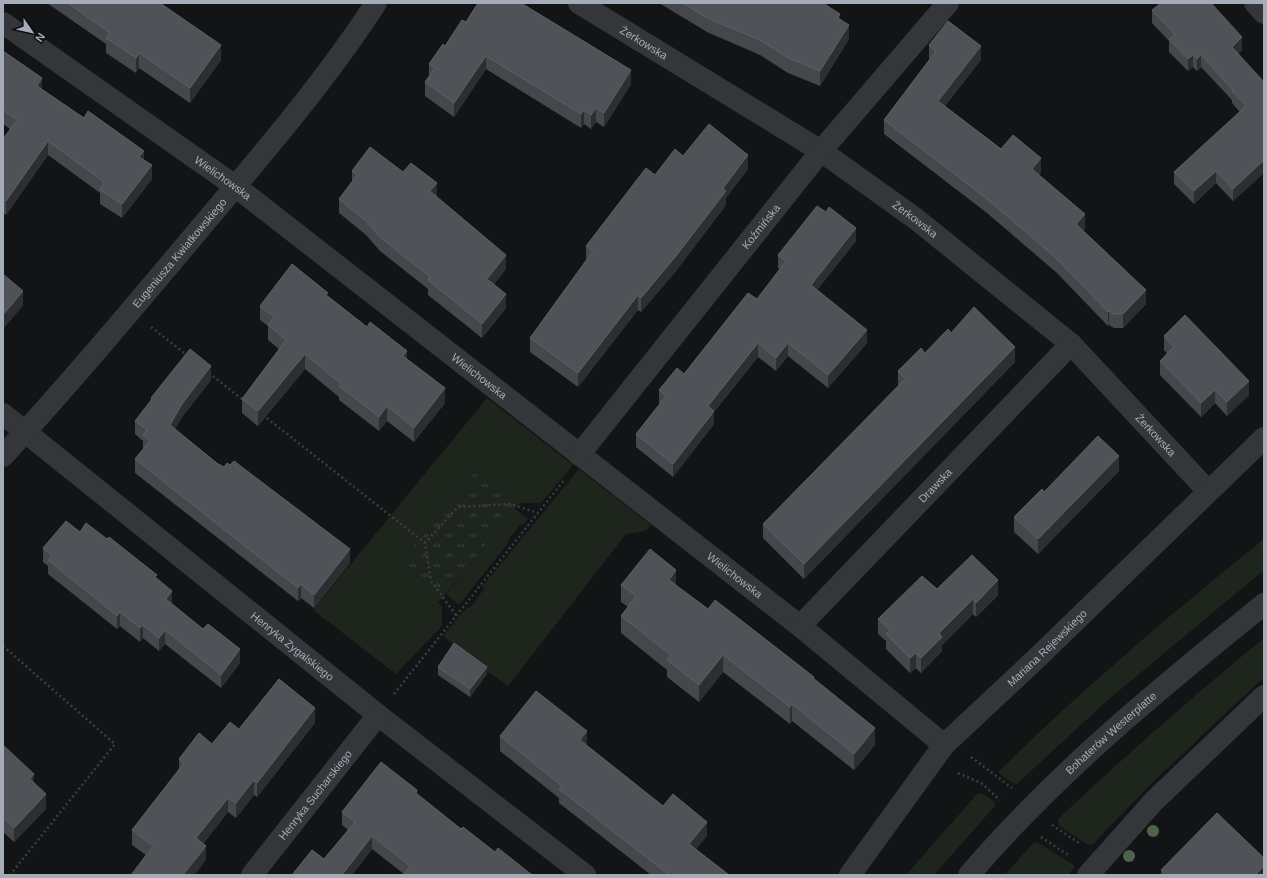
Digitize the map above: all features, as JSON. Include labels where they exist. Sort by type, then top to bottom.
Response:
[{"type":"street","name":"Eugeniusza Kwiatkowskiego","points":[[3,456],[130,311],[295,114],[362,25],[376,3]]},
{"type":"street","name":"Żerkowska","points":[[579,3],[821,151],[916,219],[1071,344],[1208,491]]},
{"type":"street","name":"Koźmińska","points":[[579,455],[821,151],[948,3]]},
{"type":"street","points":[[1255,3],[1264,13]]},
{"type":"street","name":"Wielichowska","points":[[3,22],[235,186],[800,626],[946,742]]},
{"type":"street","name":"Drawska","points":[[800,626],[1071,344]]},
{"type":"street","name":"Henryka Zygalskiego","points":[[3,414],[378,715],[585,875]]},
{"type":"street","name":"Mariana Rejewskiego","points":[[850,875],[946,742],[1038,657],[1264,438]]},
{"type":"street","name":"Bohaterów Westerplatte","points":[[969,875],[1020,818],[1075,764],[1202,654],[1264,604]]},
{"type":"street","points":[[1088,875],[1154,801],[1264,696]]},
{"type":"street","name":"Henryka Sucharskiego","points":[[252,875],[378,715]]},
{"type":"path","points":[[130,311],[193,360]]},
{"type":"path","points":[[206,370],[250,405]]},
{"type":"path","points":[[262,415],[425,543],[431,581],[456,615]]},
{"type":"path","points":[[406,680],[456,615],[576,466],[579,455]]},
{"type":"path","points":[[425,543],[458,507],[510,504],[538,513]]},
{"type":"path","points":[[3,646],[115,744],[10,875]]},
{"type":"path","points":[[946,742],[1016,790]]},
{"type":"path","points":[[1048,821],[1055,828],[1103,858]]},
{"type":"green space","points":[[487,398],[573,465],[541,503],[520,503],[477,469],[397,569],[442,606],[442,626],[396,674],[313,610]]},
{"type":"green space","points":[[478,468],[520,503],[438,603],[396,569]]},
{"type":"green space","points":[[579,469],[651,525],[646,531],[626,534],[508,686],[476,663],[443,636],[467,607],[470,608],[484,589],[482,587]]},
{"type":"green space","points":[[515,509],[528,519],[523,525],[521,524],[508,540],[509,542],[459,605],[446,594]]},
{"type":"green space","points":[[1264,539],[1264,570],[1108,700],[1017,784],[1012,783],[998,772],[1062,711],[1128,652]]},
{"type":"green space","points":[[1264,638],[1264,677],[1153,782],[1093,844],[1088,845],[1058,825],[1058,819],[1108,772],[1185,704]]},
{"type":"green space","points":[[982,793],[995,802],[995,806],[934,875],[906,875],[977,794]]},
{"type":"green space","points":[[1034,842],[1039,843],[1075,866],[1068,875],[1005,875]]},
{"type":"building","points":[[68,3],[160,3],[221,45],[190,88],[139,53],[136,58],[106,38],[110,33]]},
{"type":"building","points":[[478,3],[521,3],[631,70],[604,113],[596,108],[591,115],[584,110],[581,114],[486,56],[454,103],[425,82],[435,68],[429,64],[443,44],[445,46],[462,20],[466,22]]},
{"type":"building","points":[[683,3],[823,3],[840,14],[838,18],[849,25],[820,71],[788,58],[760,40],[707,18]]},
{"type":"building","points":[[1161,3],[1211,3],[1242,37],[1232,47],[1264,82],[1264,160],[1233,189],[1216,171],[1194,191],[1174,172],[1246,106],[1201,55],[1197,59],[1193,55],[1188,59],[1169,39],[1175,35],[1152,10]]},
{"type":"building","points":[[948,21],[981,46],[938,101],[1001,149],[1013,135],[1041,158],[1032,169],[1085,214],[1076,224],[1146,290],[1123,314],[1108,312],[1057,259],[987,199],[884,120],[936,51],[929,45]]},
{"type":"building","points":[[3,51],[42,78],[37,86],[84,118],[88,111],[144,151],[139,157],[152,165],[122,204],[100,190],[104,182],[48,141],[6,201],[3,199],[3,139],[17,120],[3,110]]},
{"type":"building","points":[[709,124],[748,155],[723,188],[726,191],[676,256],[641,298],[638,295],[578,373],[530,338],[593,251],[586,246],[646,168],[655,175],[675,149],[683,156]]},
{"type":"building","points":[[370,147],[403,172],[411,163],[437,183],[430,191],[506,255],[487,279],[506,294],[482,324],[428,280],[430,277],[380,237],[366,221],[339,199],[357,175],[352,171]]},
{"type":"building","points":[[817,206],[826,212],[829,207],[856,228],[811,285],[867,330],[828,375],[788,343],[776,358],[758,343],[708,406],[714,411],[673,464],[636,434],[666,396],[659,390],[677,368],[684,374],[748,293],[757,299],[786,261],[778,255]]},
{"type":"building","points":[[292,264],[328,293],[326,295],[367,327],[370,322],[407,351],[403,356],[445,388],[414,428],[387,406],[379,417],[339,386],[341,384],[305,354],[258,411],[242,399],[286,340],[268,325],[274,317],[260,306]]},
{"type":"building","points":[[3,274],[23,291],[3,315]]},
{"type":"building","points":[[974,307],[1015,347],[804,564],[763,524],[905,379],[898,371],[921,348],[925,353],[948,329],[951,333]]},
{"type":"building","points":[[1185,315],[1249,381],[1227,402],[1215,390],[1201,403],[1160,361],[1174,347],[1164,336]]},
{"type":"building","points":[[190,349],[211,366],[182,404],[170,425],[218,464],[224,467],[227,463],[230,465],[234,461],[350,549],[314,595],[301,584],[298,588],[135,459],[150,441],[143,435],[147,430],[135,421],[152,399],[151,398]]},
{"type":"building","points":[[1098,436],[1119,456],[1038,539],[1014,517],[1042,489],[1044,492]]},
{"type":"building","points":[[66,521],[80,532],[86,523],[107,539],[109,537],[157,575],[155,577],[172,591],[166,599],[203,629],[208,624],[240,649],[221,675],[165,630],[159,638],[143,625],[140,628],[120,612],[117,616],[48,560],[52,556],[43,548]]},
{"type":"building","points":[[650,549],[676,570],[669,580],[708,609],[715,600],[814,677],[813,678],[875,728],[854,754],[792,704],[790,707],[723,655],[699,685],[667,660],[671,655],[621,616],[636,596],[621,585]]},
{"type":"building","points":[[972,555],[998,580],[976,603],[973,599],[939,633],[942,637],[921,658],[916,653],[910,658],[886,634],[890,630],[878,619],[922,576],[937,589]]},
{"type":"building","points":[[454,643],[487,667],[470,689],[438,667]]},
{"type":"building","points":[[279,679],[315,708],[257,783],[254,780],[236,803],[228,798],[196,838],[206,846],[183,875],[131,875],[153,846],[132,830],[184,763],[179,759],[199,733],[212,744],[230,722],[239,729]]},
{"type":"building","points":[[536,691],[587,731],[580,740],[663,806],[673,794],[707,822],[689,844],[729,875],[669,875],[559,789],[562,786],[500,736]]},
{"type":"building","points":[[3,745],[34,774],[30,779],[46,794],[14,828],[3,817]]},
{"type":"building","points":[[381,762],[417,790],[416,793],[461,829],[463,827],[495,852],[498,848],[532,875],[403,875],[410,866],[372,836],[342,875],[292,875],[312,850],[324,859],[355,822],[342,812]]},
{"type":"building","points":[[1217,813],[1264,858],[1264,866],[1255,875],[1166,875],[1161,870]]}]
